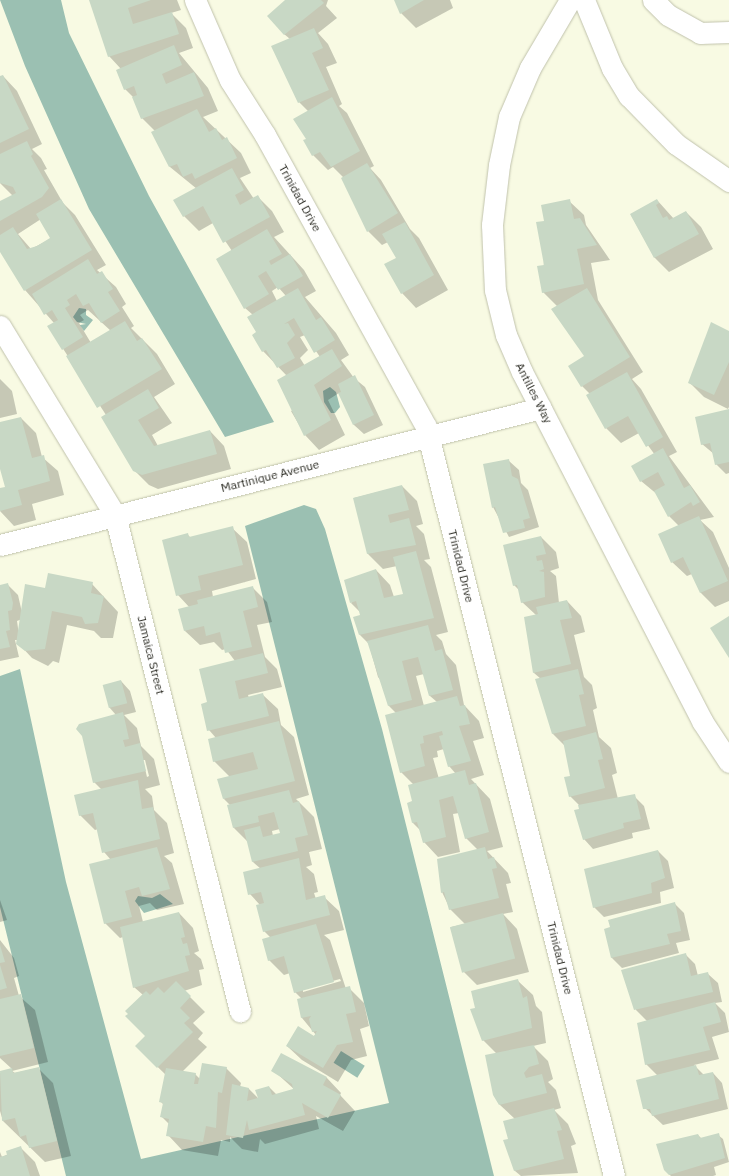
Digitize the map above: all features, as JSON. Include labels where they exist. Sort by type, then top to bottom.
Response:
[{"type":"street","name":"Trinidad Drive","points":[[194,0],[230,80],[265,135],[420,411],[429,436],[614,1176]]},
{"type":"street","name":"Antilles Way","points":[[570,0],[530,68],[509,117],[499,165],[492,225],[492,268],[500,312],[514,354],[541,408],[702,721],[729,762]]},
{"type":"street","points":[[584,0],[612,68],[629,96],[676,144],[729,181]]},
{"type":"street","points":[[653,0],[668,15],[700,33],[729,32]]},
{"type":"street","name":"Jamaica Street","points":[[0,326],[115,515],[240,1011]]},
{"type":"street","name":"Martinique Avenue","points":[[0,544],[541,408]]},
{"type":"shaded area","points":[[0,0],[61,0],[69,33],[149,196],[274,422],[225,437],[89,209],[25,66]]},
{"type":"shaded area","points":[[79,308],[86,309],[86,315],[93,320],[84,331],[80,325],[86,324],[77,322],[73,317]]},
{"type":"shaded area","points":[[330,387],[336,392],[340,407],[335,413],[331,413],[324,402],[323,391]]},
{"type":"shaded area","points":[[304,505],[316,509],[325,529],[382,729],[494,1176],[66,1176],[0,907],[0,676],[20,669],[66,882],[141,1159],[389,1103],[245,526]]},
{"type":"shaded area","points":[[160,894],[173,904],[144,913],[135,901],[138,896],[152,898]]},
{"type":"shaded area","points":[[341,1051],[365,1066],[357,1078],[334,1063]]},
{"type":"building","points":[[89,0],[151,0],[128,8],[133,24],[172,12],[179,34],[108,57]]},
{"type":"building","points":[[285,0],[321,0],[324,3],[284,35],[267,16]]},
{"type":"building","points":[[394,0],[424,0],[400,14]]},
{"type":"building","points":[[314,28],[323,48],[312,53],[329,90],[298,103],[271,46]]},
{"type":"building","points":[[174,45],[182,65],[162,74],[166,84],[194,72],[204,96],[141,119],[132,97],[137,95],[134,86],[124,90],[116,70]]},
{"type":"building","points":[[3,75],[29,129],[0,143],[0,76]]},
{"type":"building","points":[[332,97],[360,151],[331,167],[320,152],[312,156],[303,140],[306,139],[293,119]]},
{"type":"building","points":[[197,109],[209,132],[216,128],[222,140],[227,137],[237,158],[195,179],[192,173],[183,177],[177,164],[169,167],[151,132]]},
{"type":"building","points":[[27,141],[33,154],[31,156],[49,188],[42,197],[0,221],[0,201],[16,193],[13,187],[0,183],[0,154]]},
{"type":"building","points":[[367,163],[398,213],[367,232],[341,178]]},
{"type":"building","points":[[232,168],[244,190],[235,195],[240,205],[258,195],[270,217],[223,243],[203,206],[183,217],[173,200]]},
{"type":"building","points":[[61,199],[92,250],[24,291],[0,252],[0,235],[13,227],[27,249],[37,246],[50,238],[36,214]]},
{"type":"building","points":[[570,199],[574,219],[580,218],[597,245],[577,249],[584,284],[542,293],[537,266],[544,265],[536,222],[544,221],[541,205]]},
{"type":"building","points":[[657,199],[659,203],[656,205],[663,218],[667,216],[669,220],[686,211],[699,234],[654,258],[630,214]]},
{"type":"building","points":[[405,222],[434,275],[401,294],[384,264],[396,258],[382,234]]},
{"type":"building","points":[[267,229],[282,254],[269,261],[271,265],[290,254],[303,276],[278,290],[266,271],[258,276],[269,294],[244,309],[216,259]]},
{"type":"building","points":[[88,259],[97,274],[102,271],[113,289],[108,292],[120,311],[101,323],[89,303],[83,306],[76,294],[67,300],[70,305],[65,308],[83,337],[62,350],[47,326],[58,320],[52,310],[44,315],[32,294]]},
{"type":"building","points":[[298,288],[316,320],[321,317],[335,340],[314,353],[294,318],[284,324],[288,323],[295,335],[287,343],[295,358],[277,368],[266,350],[262,352],[252,335],[256,332],[247,317]]},
{"type":"building","points":[[587,288],[630,357],[581,387],[568,366],[584,356],[551,309]]},
{"type":"building","points":[[125,321],[137,341],[142,338],[162,369],[97,408],[66,356]]},
{"type":"building","points":[[711,322],[729,331],[729,362],[714,395],[688,383]]},
{"type":"building","points":[[332,349],[342,366],[314,385],[331,420],[304,436],[277,380]]},
{"type":"building","points":[[627,372],[663,437],[646,447],[628,416],[605,429],[586,395]]},
{"type":"building","points":[[355,375],[374,415],[353,425],[338,393],[341,392],[338,384]]},
{"type":"building","points":[[148,389],[159,408],[138,420],[154,446],[210,430],[217,454],[142,475],[133,471],[101,417]]},
{"type":"building","points":[[729,409],[729,462],[715,465],[710,443],[701,445],[695,417]]},
{"type":"building","points":[[21,417],[32,458],[44,455],[50,481],[18,490],[22,505],[0,511],[0,488],[5,487],[0,469],[0,422]]},
{"type":"building","points":[[663,448],[684,488],[690,485],[700,502],[693,506],[691,502],[668,517],[654,491],[665,485],[658,472],[640,482],[631,466]]},
{"type":"building","points":[[509,459],[512,476],[518,479],[530,518],[523,520],[525,528],[503,533],[495,507],[492,508],[483,464]]},
{"type":"building","points":[[402,485],[409,510],[388,515],[390,523],[409,518],[416,545],[367,554],[353,498]]},
{"type":"building","points":[[699,516],[728,581],[700,593],[683,557],[671,563],[658,534]]},
{"type":"building","points":[[233,526],[243,565],[198,576],[201,590],[176,596],[162,540],[188,533],[189,537]]},
{"type":"building","points":[[541,536],[546,554],[536,556],[537,561],[542,560],[544,569],[539,571],[544,572],[545,597],[521,603],[517,585],[513,586],[503,545]]},
{"type":"building","points":[[416,551],[434,618],[359,635],[353,617],[360,615],[356,601],[350,603],[344,580],[376,569],[384,598],[403,594],[393,557]]},
{"type":"building","points":[[48,573],[93,582],[91,593],[104,596],[98,623],[85,624],[82,617],[52,611],[45,649],[25,651],[16,644],[25,584],[45,588]]},
{"type":"building","points":[[8,583],[13,603],[12,610],[8,611],[10,630],[6,631],[10,647],[0,649],[0,585]]},
{"type":"building","points":[[253,586],[258,607],[243,611],[252,647],[225,653],[220,632],[206,636],[204,626],[184,631],[178,609],[198,604],[197,600]]},
{"type":"building","points":[[567,600],[572,618],[560,620],[571,664],[533,673],[524,617],[538,614],[536,607]]},
{"type":"building","points":[[729,616],[729,658],[710,628]]},
{"type":"building","points":[[428,625],[435,651],[442,649],[453,690],[429,696],[418,657],[402,661],[412,700],[388,706],[367,641]]},
{"type":"building","points":[[263,653],[268,673],[235,681],[239,699],[263,693],[269,716],[207,731],[201,704],[207,702],[199,669]]},
{"type":"building","points":[[578,669],[584,694],[579,695],[586,726],[552,734],[535,679]]},
{"type":"building","points":[[121,680],[127,703],[109,708],[103,685]]},
{"type":"building","points":[[457,696],[460,706],[465,705],[470,724],[459,726],[471,761],[448,767],[439,736],[443,735],[442,731],[423,736],[424,743],[420,744],[425,766],[400,773],[385,715]]},
{"type":"building","points":[[123,712],[129,739],[123,740],[125,747],[140,743],[146,771],[93,783],[82,736],[76,729],[79,724]]},
{"type":"building","points":[[279,721],[295,781],[223,799],[217,779],[258,769],[253,752],[213,762],[208,739]]},
{"type":"building","points":[[596,732],[603,759],[598,760],[605,788],[569,797],[564,777],[570,776],[563,741]]},
{"type":"building","points":[[465,770],[469,785],[476,783],[489,832],[465,839],[453,796],[439,800],[446,837],[423,843],[417,822],[412,823],[407,803],[412,801],[408,785]]},
{"type":"building","points":[[138,780],[142,809],[153,807],[160,839],[102,853],[93,813],[79,816],[74,795]]},
{"type":"building","points":[[289,790],[293,803],[299,801],[308,835],[295,838],[298,851],[252,862],[244,830],[260,826],[263,837],[280,833],[274,812],[258,816],[259,822],[233,828],[227,805]]},
{"type":"building","points":[[635,794],[641,819],[623,823],[624,828],[583,840],[574,810],[579,809],[578,805]]},
{"type":"building","points":[[157,847],[170,889],[142,896],[139,887],[125,891],[132,917],[104,924],[89,864]]},
{"type":"building","points":[[485,847],[488,859],[494,857],[497,868],[492,869],[499,898],[449,910],[444,892],[441,893],[437,859]]},
{"type":"building","points":[[658,850],[665,878],[651,883],[652,893],[593,908],[584,869]]},
{"type":"building","points":[[299,858],[306,900],[325,895],[330,915],[263,932],[256,905],[264,903],[261,892],[248,895],[243,872]]},
{"type":"building","points":[[675,902],[681,931],[667,934],[670,944],[611,958],[604,929],[610,927],[608,920]]},
{"type":"building","points":[[179,912],[185,937],[181,938],[183,944],[187,943],[190,955],[185,956],[189,971],[133,988],[120,927]]},
{"type":"building","points":[[503,913],[515,958],[462,973],[450,927]]},
{"type":"building","points":[[316,924],[334,982],[294,993],[284,956],[268,961],[262,939]]},
{"type":"building","points":[[0,945],[5,962],[0,963]]},
{"type":"building","points":[[686,953],[691,976],[708,972],[713,992],[634,1010],[621,970]]},
{"type":"building","points":[[0,965],[7,988],[0,990]]},
{"type":"building","points":[[518,979],[523,998],[527,996],[532,1028],[482,1041],[470,1009],[475,1008],[471,991]]},
{"type":"building","points":[[176,981],[191,996],[180,1008],[190,1018],[184,1023],[193,1032],[157,1068],[135,1046],[145,1036],[125,1016],[128,1014],[125,1011],[146,991],[150,995],[158,987],[164,993]]},
{"type":"building","points":[[350,986],[356,1012],[346,1014],[353,1042],[337,1045],[323,1068],[286,1046],[298,1026],[314,1036],[317,1031],[312,1032],[309,1019],[311,1016],[301,1018],[297,999]]},
{"type":"building","points":[[21,994],[34,1048],[0,1056],[0,999]]},
{"type":"building","points":[[715,1002],[721,1022],[703,1027],[710,1050],[645,1065],[637,1023]]},
{"type":"building","points":[[534,1045],[539,1064],[529,1067],[524,1073],[526,1078],[542,1074],[547,1093],[499,1105],[493,1095],[485,1055]]},
{"type":"building","points":[[281,1053],[327,1077],[323,1085],[341,1095],[328,1118],[302,1103],[305,1115],[249,1130],[247,1120],[243,1138],[226,1135],[232,1084],[249,1088],[247,1101],[258,1098],[255,1090],[269,1086],[272,1095],[293,1089],[292,1084],[271,1071]]},
{"type":"building","points":[[202,1063],[227,1067],[222,1093],[218,1092],[216,1128],[206,1126],[203,1142],[166,1136],[169,1119],[160,1117],[163,1103],[159,1102],[166,1068],[196,1073],[194,1084],[198,1084]]},
{"type":"building","points":[[696,1065],[699,1075],[713,1072],[719,1099],[652,1116],[650,1109],[643,1109],[636,1080]]},
{"type":"building","points":[[39,1067],[57,1141],[29,1148],[26,1135],[20,1137],[15,1118],[2,1121],[0,1071],[12,1068],[13,1073]]},
{"type":"building","points":[[554,1108],[562,1130],[557,1131],[564,1159],[514,1171],[503,1140],[508,1139],[503,1121]]},
{"type":"building","points":[[719,1133],[725,1158],[669,1175],[664,1170],[656,1144],[698,1134],[700,1138]]},
{"type":"building","points":[[21,1146],[30,1176],[0,1176],[0,1157],[7,1155],[6,1151]]}]
